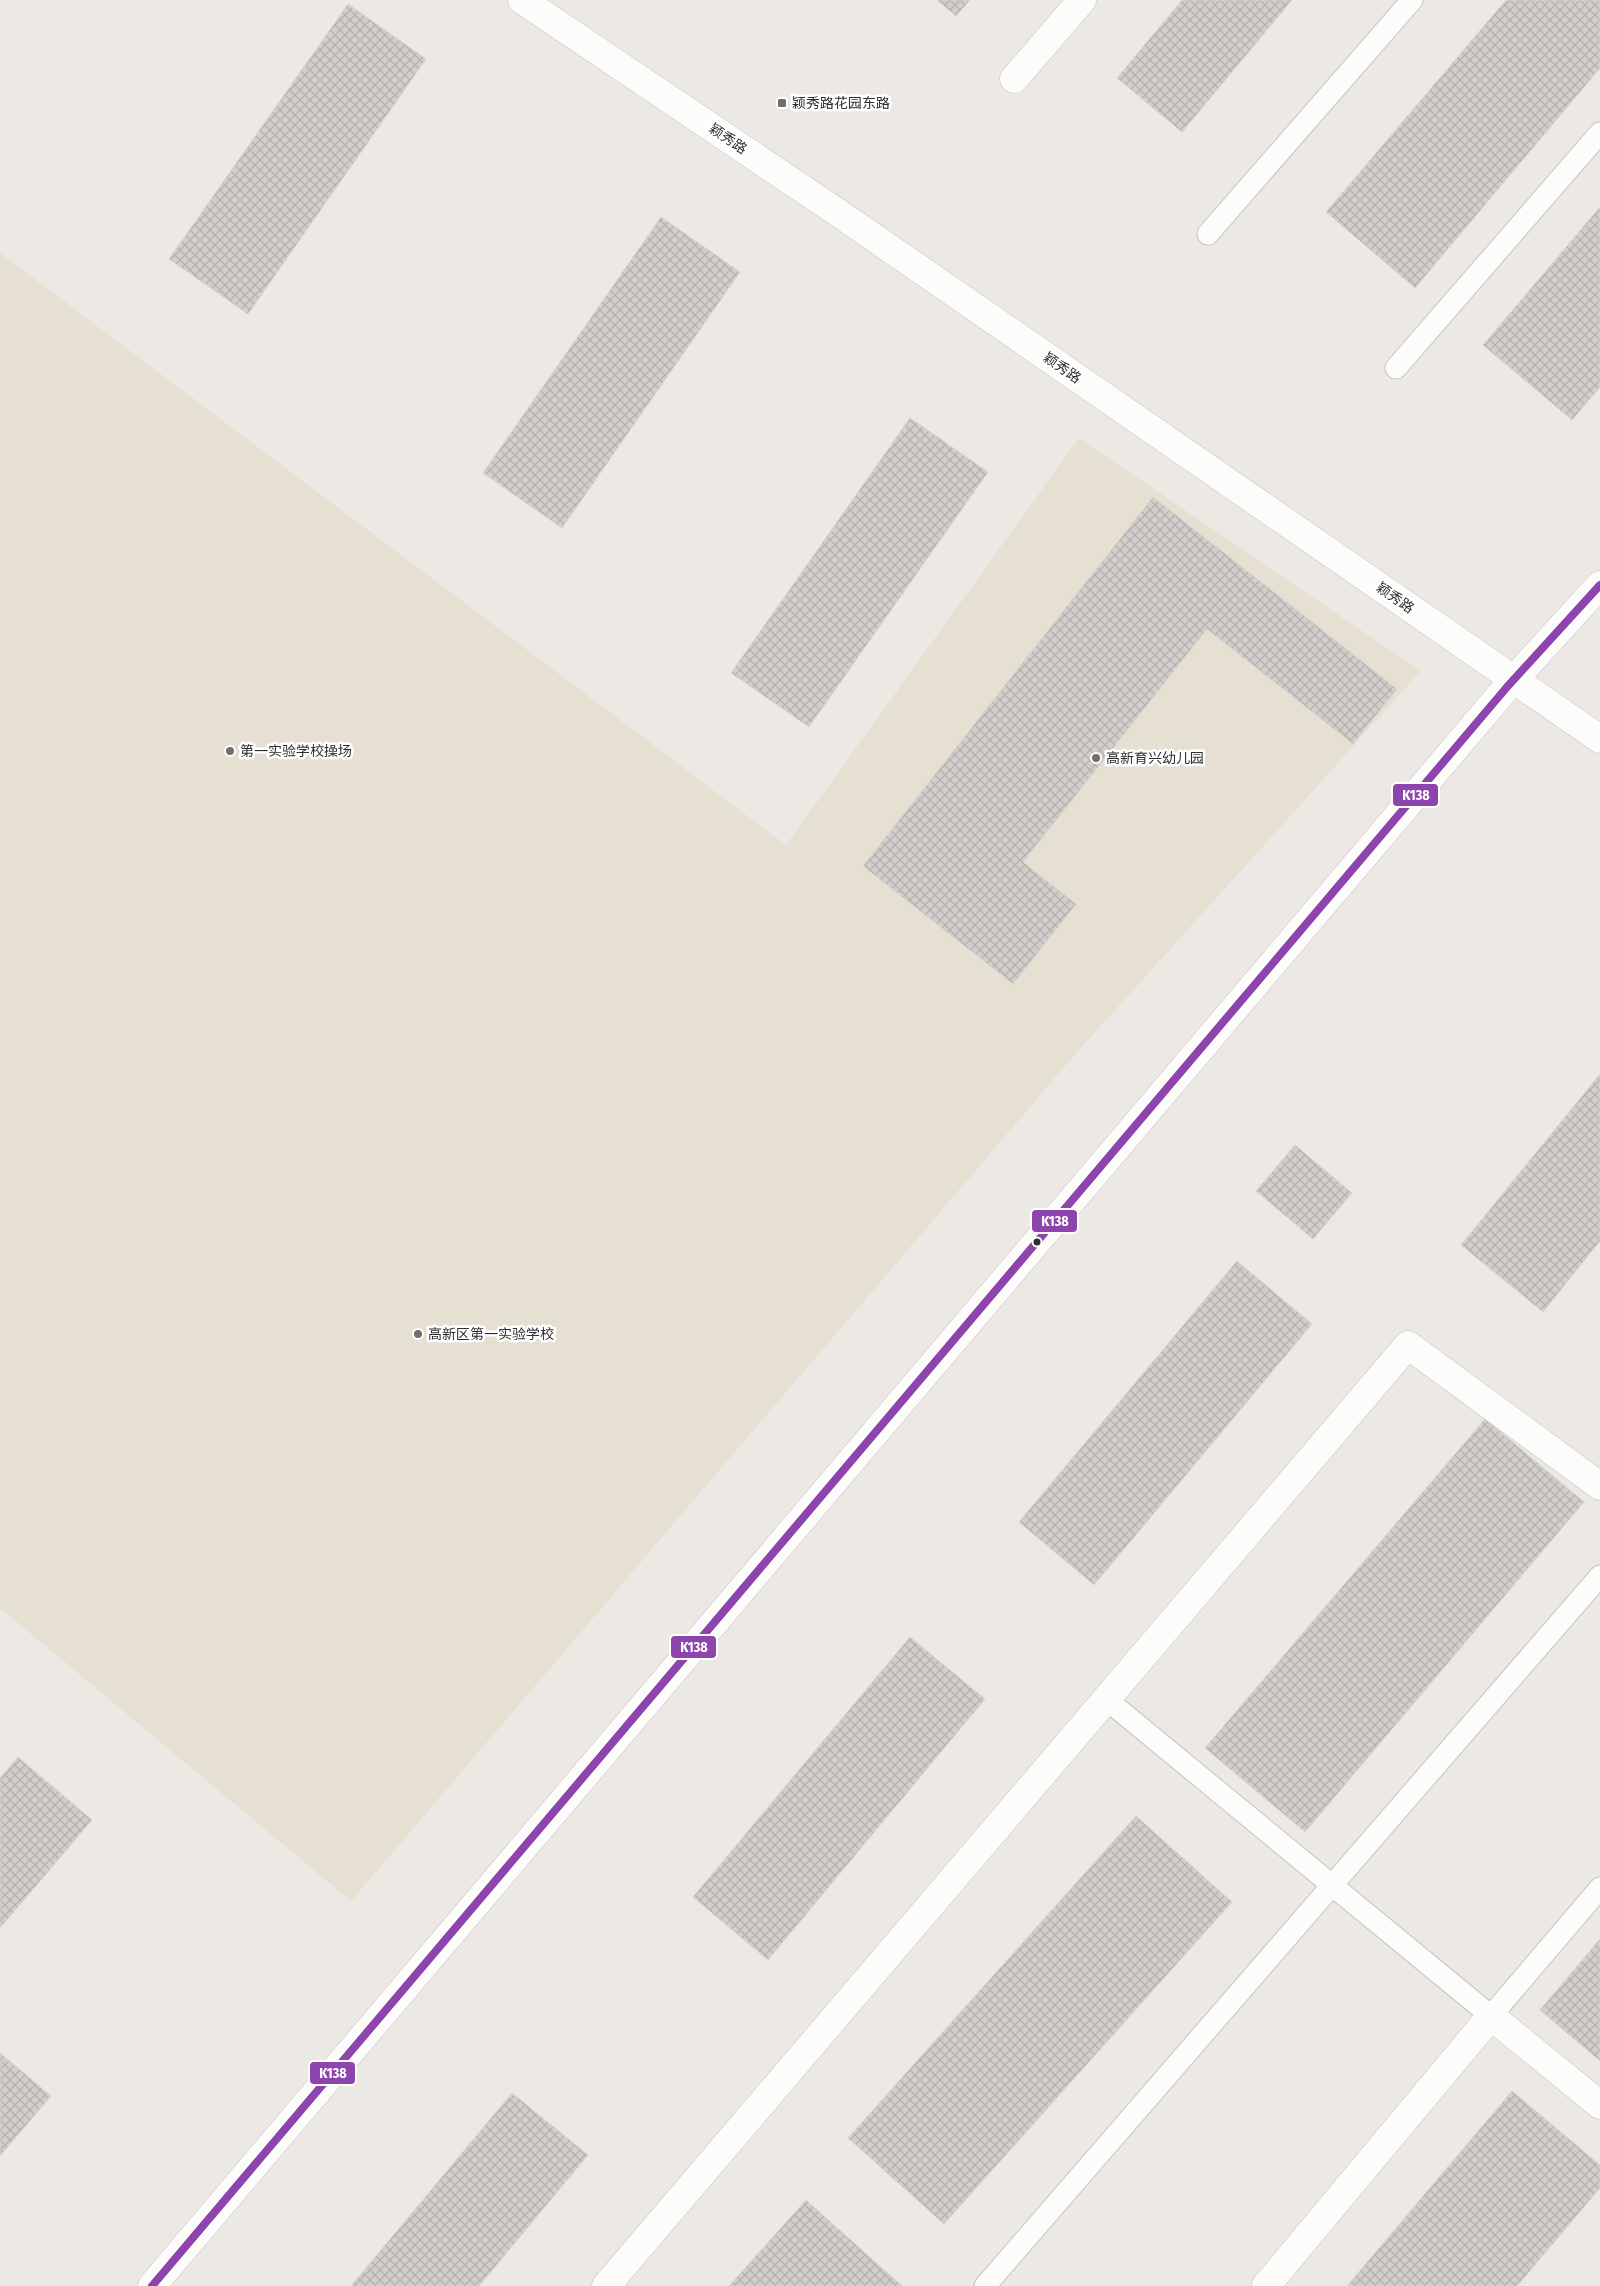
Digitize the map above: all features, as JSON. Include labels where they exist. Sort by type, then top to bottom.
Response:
[{"type":"street","name":"颖秀路","points":[[522,0],[837,212],[1600,739]]},
{"type":"street","points":[[1014,79],[1082,0]]},
{"type":"street","points":[[152,2286],[1514,681],[1600,585]]},
{"type":"street","points":[[606,2286],[1408,1345],[1600,1486]]},
{"type":"street","points":[[1266,2286],[1491,2016],[1600,2105]]},
{"type":"lane","points":[[1208,234],[1412,0]]},
{"type":"lane","points":[[1396,368],[1600,133]]},
{"type":"lane","points":[[985,2286],[1600,1576]]},
{"type":"lane","points":[[1106,1699],[1491,2016],[1600,1888]]},
{"type":"shaded area","name":"高新区第一实验学校","points":[[0,253],[786,845],[1079,438],[1421,671],[1071,1059],[351,1901],[0,1608]]},
{"type":"building","points":[[937,0],[970,0],[956,16]]},
{"type":"building","points":[[1182,0],[1292,0],[1182,132],[1117,78]]},
{"type":"building","points":[[1506,0],[1600,0],[1600,68],[1415,288],[1326,212]]},
{"type":"building","points":[[348,4],[426,59],[248,314],[169,259]]},
{"type":"building","points":[[1600,207],[1600,387],[1572,420],[1483,345]]},
{"type":"building","points":[[661,217],[740,272],[562,528],[483,473]]},
{"type":"building","points":[[910,418],[988,472],[809,727],[731,673]]},
{"type":"building","points":[[1153,497],[1397,689],[1353,744],[1207,629],[1023,862],[1076,904],[1013,984],[863,866]]},
{"type":"building","points":[[1600,1074],[1600,1241],[1543,1312],[1461,1245]]},
{"type":"building","points":[[1295,1145],[1352,1193],[1313,1239],[1256,1191]]},
{"type":"building","points":[[1237,1261],[1312,1324],[1094,1585],[1019,1522]]},
{"type":"building","points":[[1485,1419],[1584,1502],[1305,1832],[1205,1748]]},
{"type":"building","points":[[910,1637],[985,1699],[768,1960],[693,1897]]},
{"type":"building","points":[[18,1757],[92,1820],[0,1928],[0,1778]]},
{"type":"building","points":[[1136,1816],[1232,1902],[944,2224],[848,2138]]},
{"type":"building","points":[[1600,1939],[1600,2061],[1540,2010]]},
{"type":"building","points":[[0,2053],[51,2096],[0,2156]]},
{"type":"building","points":[[1512,2091],[1600,2165],[1600,2188],[1517,2286],[1347,2286]]},
{"type":"building","points":[[512,2093],[588,2155],[479,2286],[351,2286]]},
{"type":"building","points":[[806,2200],[902,2286],[729,2286]]},
{"type":"transit line","name":"K138","points":[[152,2286],[1507,687],[1600,585]]},
{"type":"place","name":"颖秀路花园东路","points":[[782,103]]},
{"type":"place","name":"第一实验学校操场","points":[[230,751]]},
{"type":"place","name":"高新育兴幼儿园","points":[[1096,758]]},
{"type":"place","name":"高新区第一实验学校","points":[[418,1334]]}]
